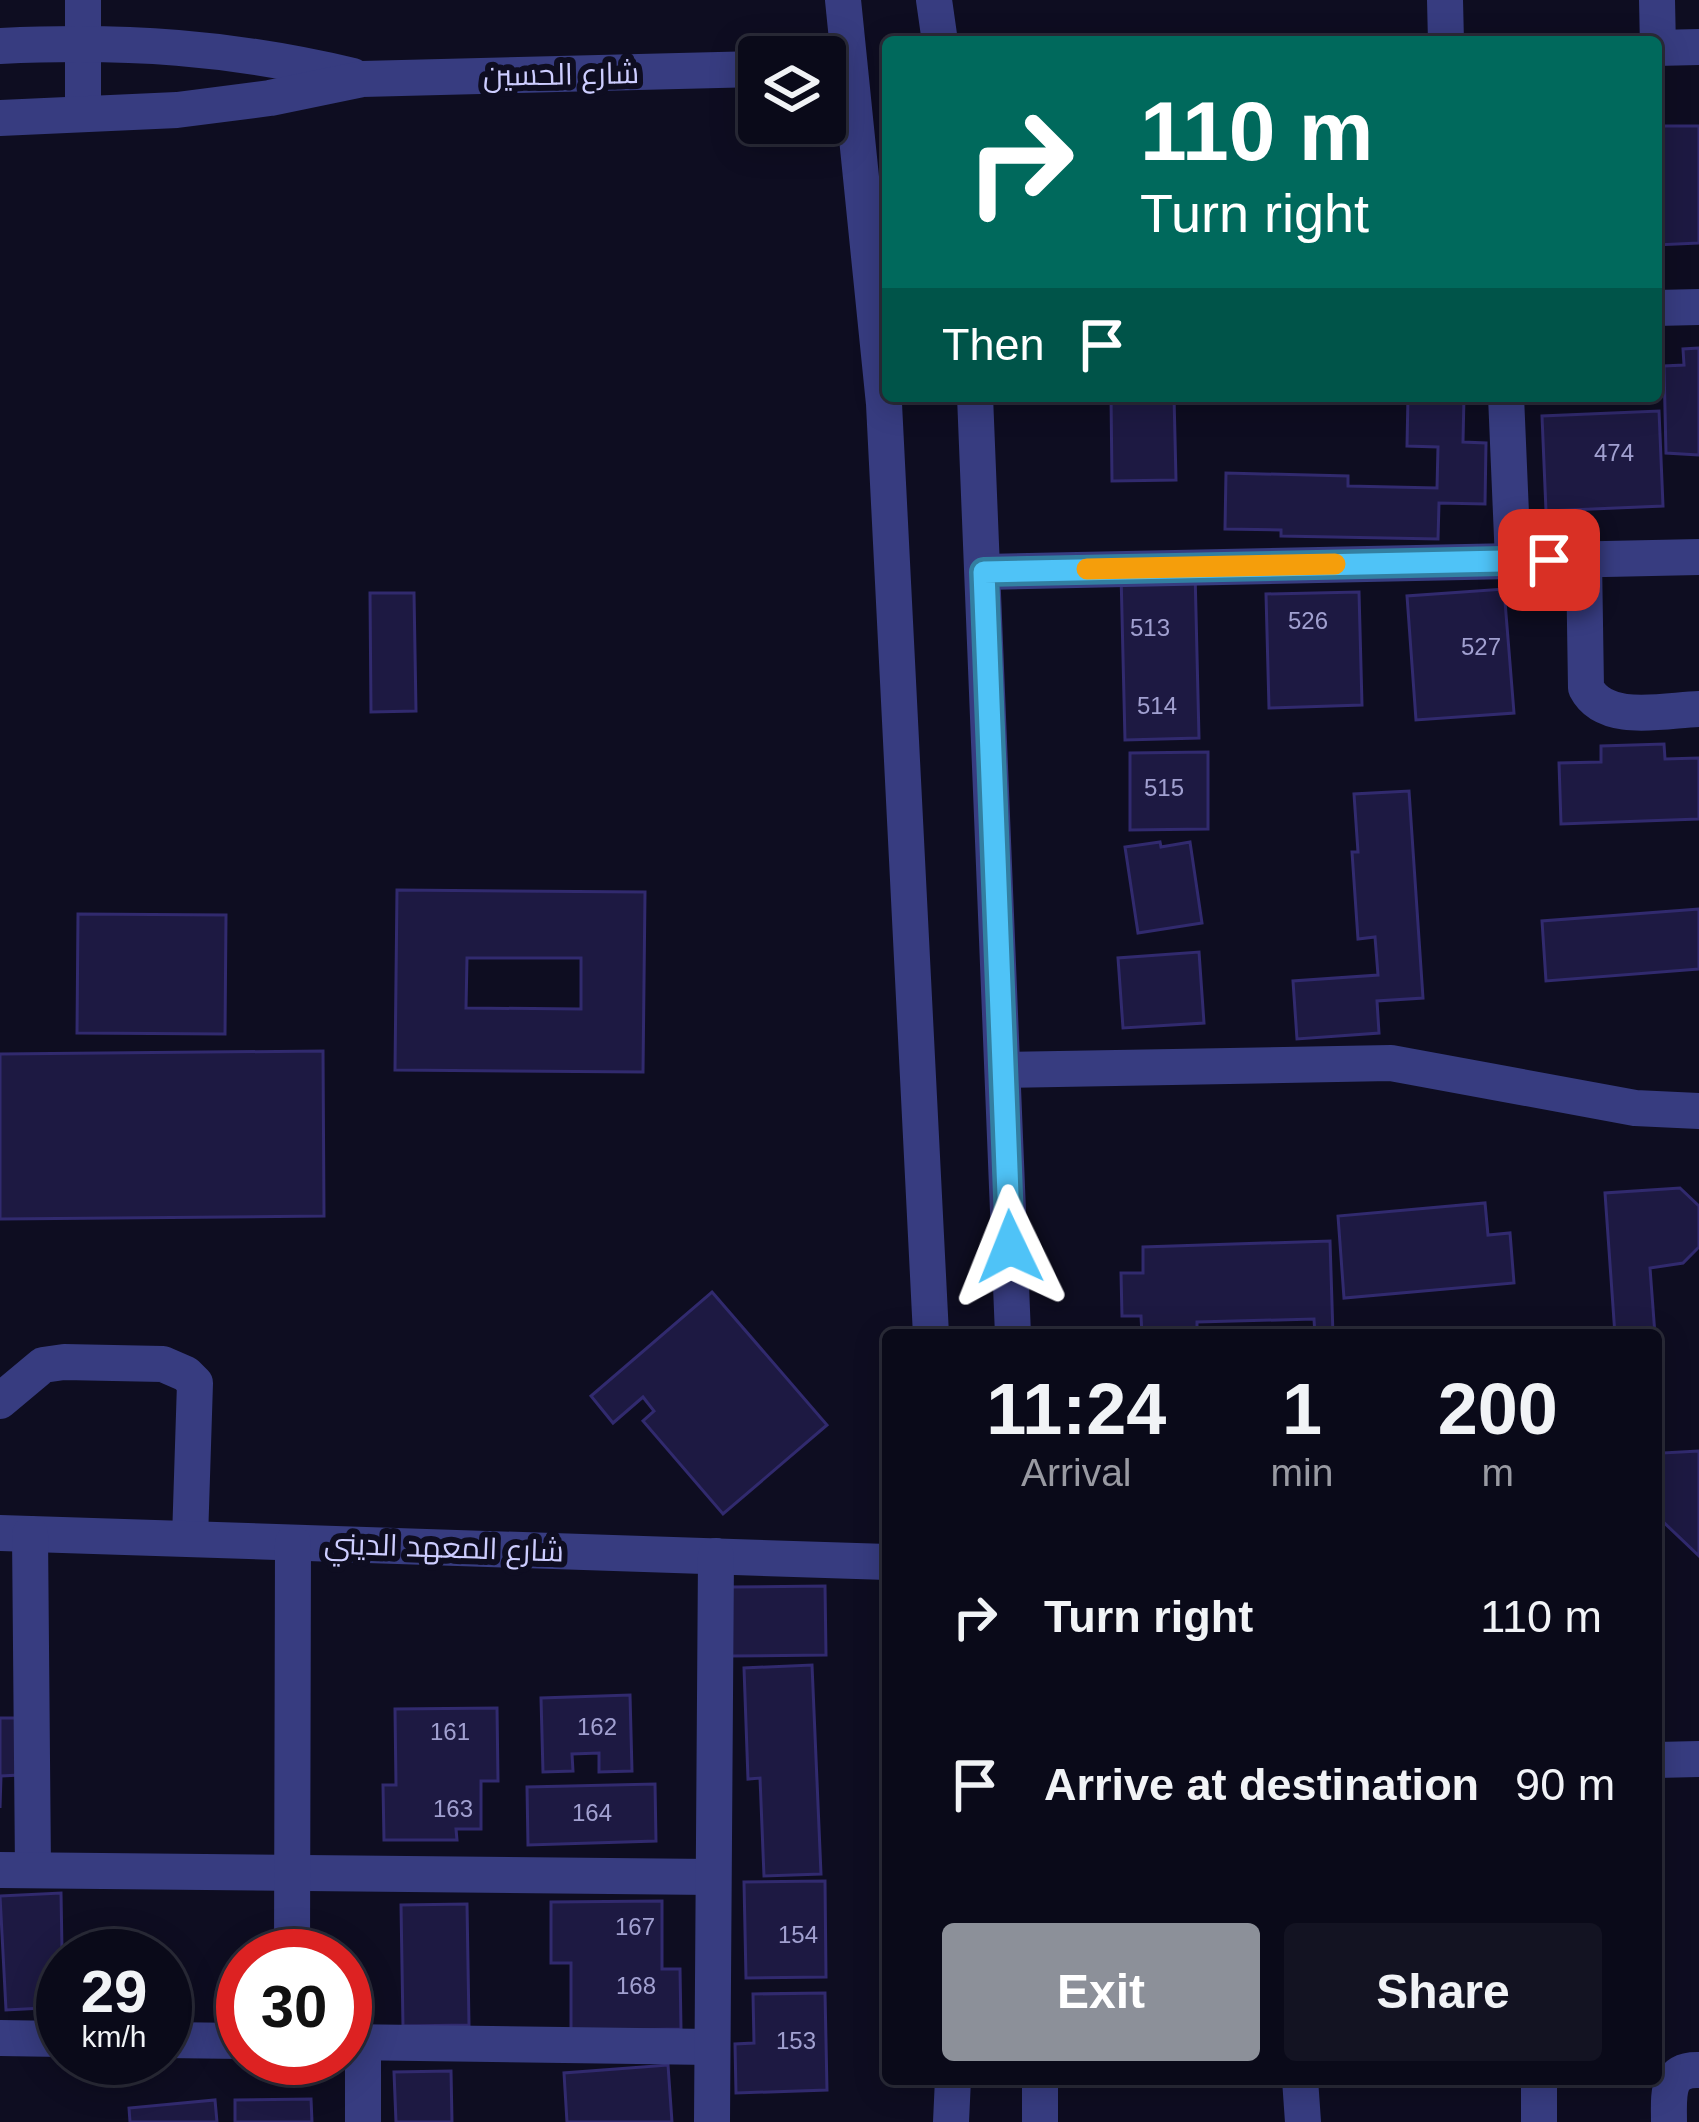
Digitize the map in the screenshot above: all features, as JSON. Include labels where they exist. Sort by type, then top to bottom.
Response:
[{"type":"street","points":[[82,0],[83,114]]},
{"type":"street","points":[[840,36],[843,0]]},
{"type":"street","points":[[934,0],[939,36]]},
{"type":"street","points":[[1445,0],[1446,36]]},
{"type":"street","points":[[1657,0],[1657,36]]},
{"type":"street","name":"شارع الحسين","points":[[0,46],[177,45],[271,57],[362,79]]},
{"type":"street","points":[[1662,48],[1699,47]]},
{"type":"street","name":"شارع الحسين","points":[[0,118],[177,110],[362,79],[738,70]]},
{"type":"street","points":[[846,113],[870,235],[882,380]]},
{"type":"street","points":[[1662,308],[1699,307]]},
{"type":"street","points":[[884,402],[931,1329]]},
{"type":"street","points":[[975,402],[1013,1329]]},
{"type":"street","points":[[1506,402],[1514,561]]},
{"type":"street","points":[[984,572],[1699,557]]},
{"type":"street","points":[[1584,560],[1586,688],[1592,699],[1620,711],[1699,709]]},
{"type":"street","points":[[1003,1070],[1391,1063],[1635,1108],[1699,1111]]},
{"type":"street","points":[[0,1400],[43,1365],[64,1362],[163,1364],[186,1374],[195,1383],[190,1539]]},
{"type":"street","points":[[15,1534],[16,1870],[713,1876]]},
{"type":"street","name":"شارع المعهد الديني","points":[[15,1534],[882,1562]]},
{"type":"street","points":[[292,1543],[292,1929]]},
{"type":"street","points":[[712,2122],[716,1556]]},
{"type":"street","points":[[1662,1760],[1699,1760]]},
{"type":"street","points":[[0,2038],[36,2038]]},
{"type":"street","points":[[372,2042],[712,2047]]},
{"type":"street","points":[[1669,2122],[1669,2088],[1675,2076],[1699,2070]]},
{"type":"street","points":[[359,2085],[363,2122]]},
{"type":"street","points":[[951,2122],[953,2085]]},
{"type":"street","points":[[1301,2085],[1304,2122]]},
{"type":"street","points":[[1539,2085],[1539,2122]]},
{"type":"building","points":[[1662,126],[1699,126],[1699,243],[1662,245]]},
{"type":"building","points":[[1699,348],[1699,455],[1666,453],[1664,366],[1684,365],[1683,349]]},
{"type":"building","points":[[1111,402],[1174,402],[1176,480],[1112,481]]},
{"type":"building","points":[[1408,402],[1464,402],[1463,442],[1486,443],[1485,504],[1439,503],[1438,539],[1281,536],[1281,530],[1225,529],[1226,473],[1348,476],[1348,486],[1437,488],[1438,447],[1407,446]]},
{"type":"building","points":[[1659,411],[1663,506],[1546,511],[1542,416]]},
{"type":"building","points":[[1195,571],[1199,738],[1125,740],[1121,573]]},
{"type":"building","points":[[1504,589],[1514,713],[1416,720],[1407,596]]},
{"type":"building","points":[[1359,592],[1362,705],[1269,708],[1266,594]]},
{"type":"building","points":[[370,593],[414,593],[416,711],[371,712]]},
{"type":"building","points":[[1664,744],[1665,759],[1699,758],[1699,819],[1561,824],[1559,763],[1601,762],[1601,746]]},
{"type":"building","points":[[1208,752],[1208,829],[1130,830],[1130,753]]},
{"type":"building","points":[[1409,791],[1423,998],[1377,1001],[1379,1033],[1297,1039],[1293,981],[1378,975],[1375,937],[1358,939],[1354,794]]},
{"type":"building","points":[[1160,842],[1161,847],[1190,842],[1202,923],[1138,933],[1125,847]]},
{"type":"building","points":[[397,890],[645,892],[643,1072],[395,1070]],"holes":[[[467,958],[581,958],[581,1009],[466,1008]]]},
{"type":"building","points":[[1699,909],[1699,969],[1546,981],[1542,921]]},
{"type":"building","points":[[78,914],[226,915],[225,1034],[77,1033]]},
{"type":"building","points":[[1199,952],[1204,1023],[1123,1028],[1118,958]]},
{"type":"building","points":[[323,1051],[324,1216],[0,1219],[0,1054]]},
{"type":"building","points":[[1680,1188],[1699,1206],[1699,1247],[1683,1263],[1650,1268],[1655,1329],[1615,1329],[1605,1193]]},
{"type":"building","points":[[1485,1203],[1488,1235],[1510,1233],[1514,1283],[1344,1298],[1338,1216]]},
{"type":"building","points":[[1330,1241],[1333,1329],[1315,1329],[1314,1319],[1197,1322],[1197,1329],[1142,1329],[1141,1316],[1122,1316],[1121,1273],[1143,1273],[1143,1247]]},
{"type":"building","points":[[712,1292],[827,1425],[723,1514],[643,1421],[654,1411],[643,1397],[613,1423],[591,1396]]},
{"type":"building","points":[[1662,1439],[1663,1453],[1699,1451],[1699,1556],[1662,1521]]},
{"type":"building","points":[[825,1586],[826,1655],[731,1656],[731,1587]]},
{"type":"building","points":[[812,1665],[821,1874],[764,1876],[760,1778],[748,1779],[744,1668]]},
{"type":"building","points":[[630,1695],[632,1771],[599,1772],[599,1753],[572,1754],[573,1771],[543,1772],[541,1698]]},
{"type":"building","points":[[497,1708],[498,1781],[481,1781],[481,1829],[456,1829],[457,1840],[384,1840],[383,1785],[396,1785],[395,1709]]},
{"type":"building","points":[[0,1718],[19,1718],[20,1775],[1,1776],[0,1808]]},
{"type":"building","points":[[655,1784],[656,1841],[528,1845],[527,1787]]},
{"type":"building","points":[[825,1881],[826,1977],[746,1978],[744,1882]]},
{"type":"building","points":[[61,1893],[62,1929],[36,1929],[36,2008],[6,2010],[0,1896]]},
{"type":"building","points":[[662,1901],[662,1969],[680,1969],[681,2029],[571,2031],[571,1963],[551,1963],[551,1902]]},
{"type":"building","points":[[467,1904],[469,2025],[403,2026],[401,1905]]},
{"type":"building","points":[[825,1993],[827,2090],[736,2093],[735,2044],[754,2043],[753,1994]]},
{"type":"building","points":[[668,2065],[672,2122],[567,2122],[564,2073]]},
{"type":"building","points":[[451,2071],[452,2122],[396,2122],[394,2072]]},
{"type":"building","points":[[311,2099],[312,2122],[235,2122],[235,2100]]},
{"type":"building","points":[[215,2100],[217,2122],[130,2122],[129,2108]]},
{"type":"slow traffic","points":[[1087,569],[1335,564]]},
{"type":"route","points":[[1010,1247],[984,572],[1549,560]]}]
